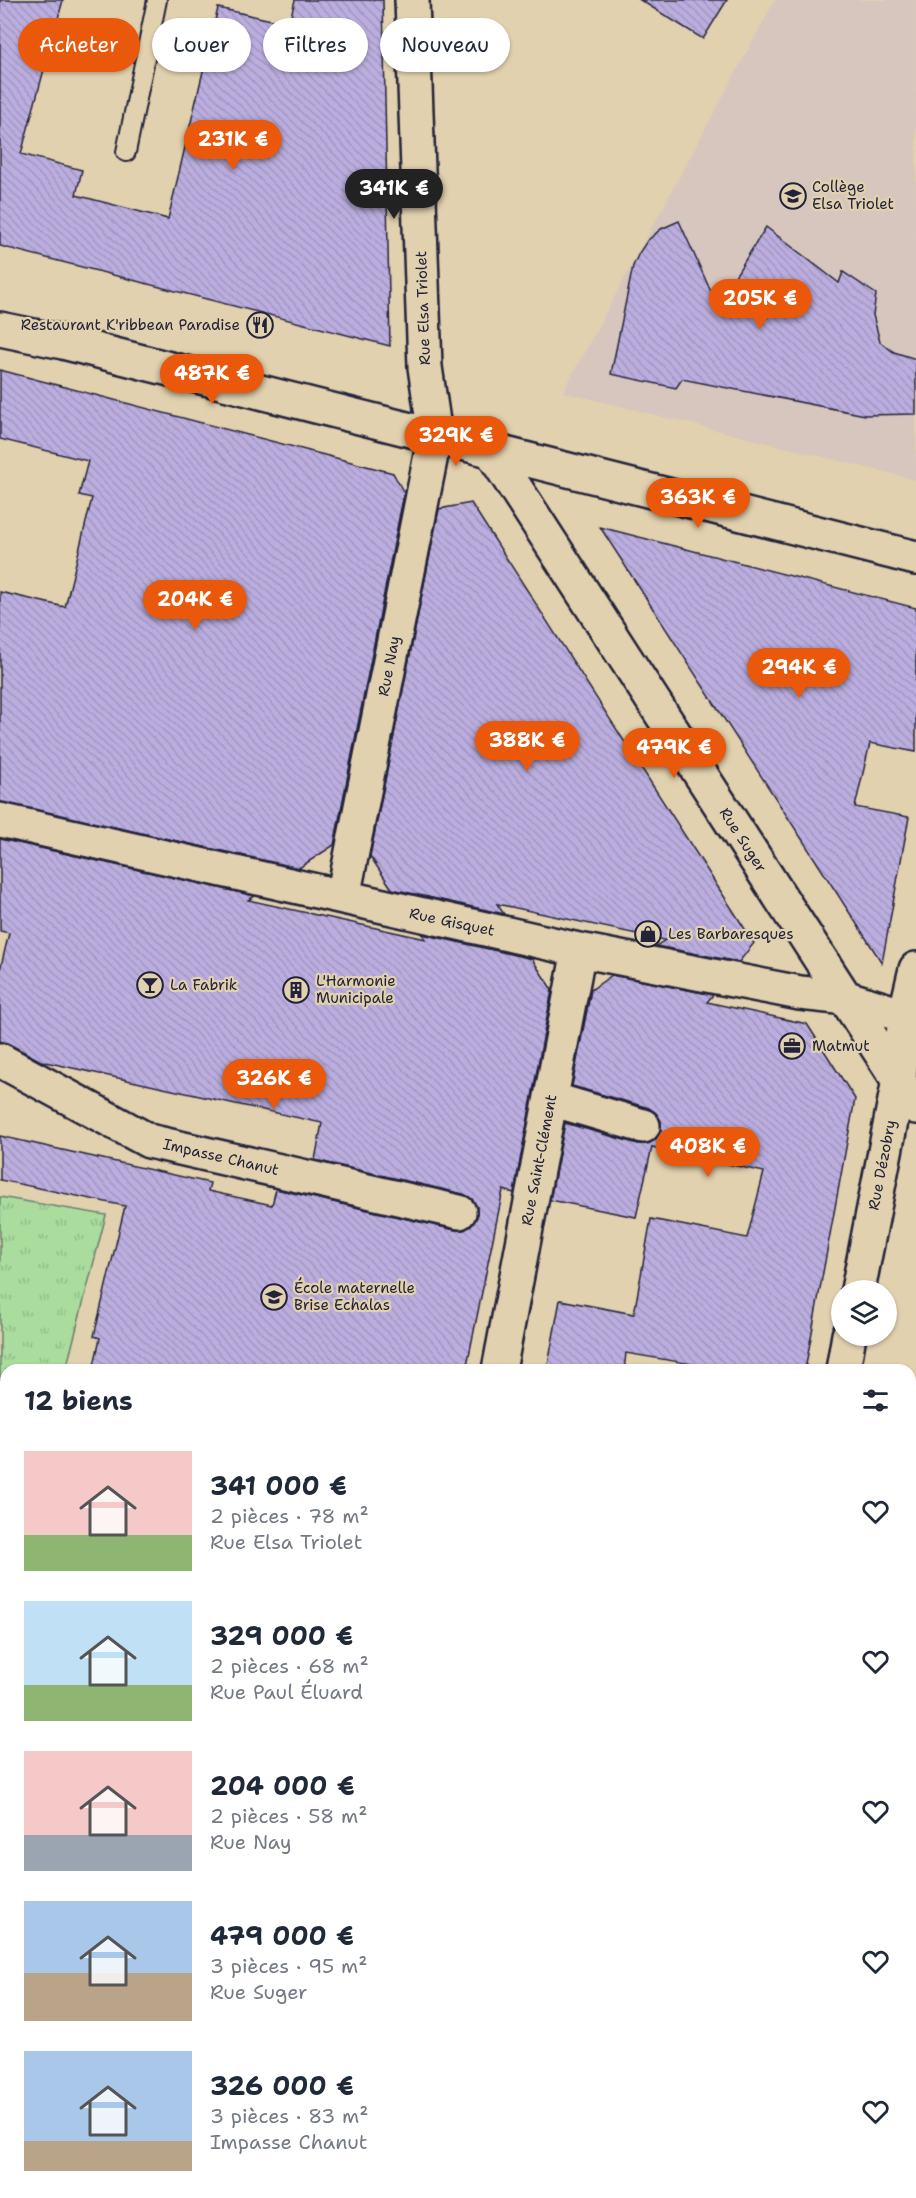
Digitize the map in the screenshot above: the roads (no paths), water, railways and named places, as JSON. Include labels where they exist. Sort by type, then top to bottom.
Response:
[{"type":"street","name":"Rue Elsa Triolet","points":[[412,0],[424,367],[435,435]]},
{"type":"street","points":[[0,329],[63,342],[916,558]]},
{"type":"street","name":"Rue Nay","points":[[343,897],[435,435]]},
{"type":"street","name":"Rue Suger","points":[[492,452],[907,1094]]},
{"type":"street","name":"Rue Gisquet","points":[[0,820],[579,950],[800,993],[847,998],[905,1016]]},
{"type":"street","name":"Rue Saint-Clément","points":[[500,1364],[579,950]]},
{"type":"street","name":"Rue Dézobry","points":[[860,1280],[907,1094],[905,1016],[916,969]]},
{"type":"street","name":"Impasse Chanut","points":[[0,1060],[149,1141],[459,1212]]},
{"type":"street","points":[[551,1099],[643,1126]]},
{"type":"street","points":[[844,1364],[847,1346]]},
{"type":"lane","points":[[126,152],[157,0]]},
{"type":"place","name":"Collège Elsa Triolet","points":[[793,196]]},
{"type":"place","name":"Restaurant K'ribbean Paradise","points":[[260,325]]},
{"type":"place","name":"Les Barbaresques","points":[[648,934]]},
{"type":"place","name":"La Fabrik","points":[[150,985]]},
{"type":"place","name":"L'Harmonie Municipale","points":[[296,990]]},
{"type":"place","name":"Matmut","points":[[792,1046]]},
{"type":"place","name":"École maternelle Brise Echalas","points":[[274,1297]]}]
